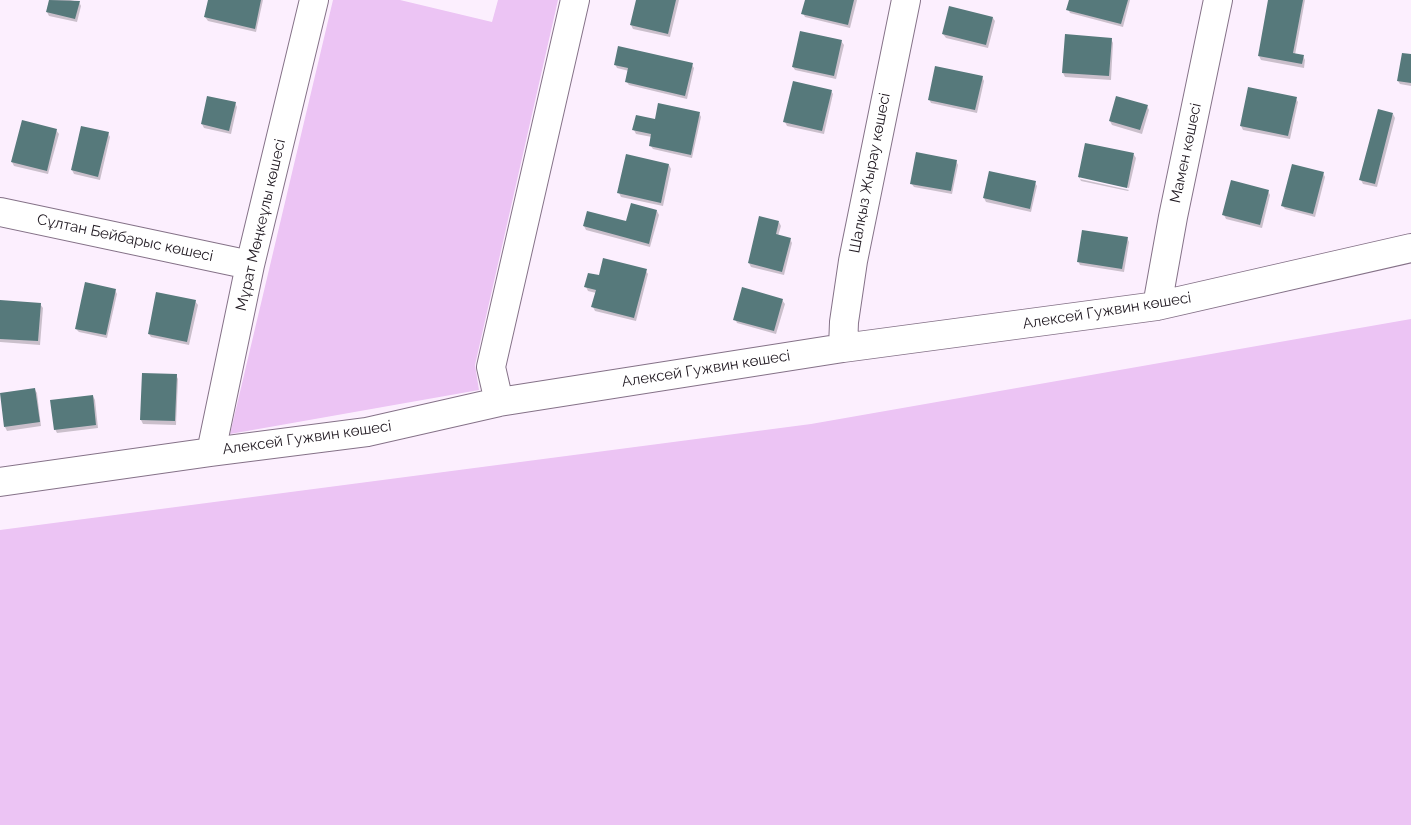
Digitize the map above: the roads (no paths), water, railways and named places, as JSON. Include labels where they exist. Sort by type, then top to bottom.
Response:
[{"type":"street","name":"Мұрат Мөңкеұлы көшесі","points":[[211,452],[250,265],[314,0]]},
{"type":"street","points":[[499,402],[492,368],[575,0]]},
{"type":"street","name":"Шалқыз Жырау көшесі","points":[[843,348],[844,322],[852,262],[906,0]]},
{"type":"street","name":"Мамен көшесі","points":[[1157,306],[1173,217],[1218,0]]},
{"type":"street","name":"Сұлтан Бейбарыс көшесі","points":[[0,212],[250,265]]},
{"type":"street","name":"Алексей Гужвин көшесі","points":[[0,482],[367,432],[499,402],[843,348],[1157,306],[1411,248]]}]
